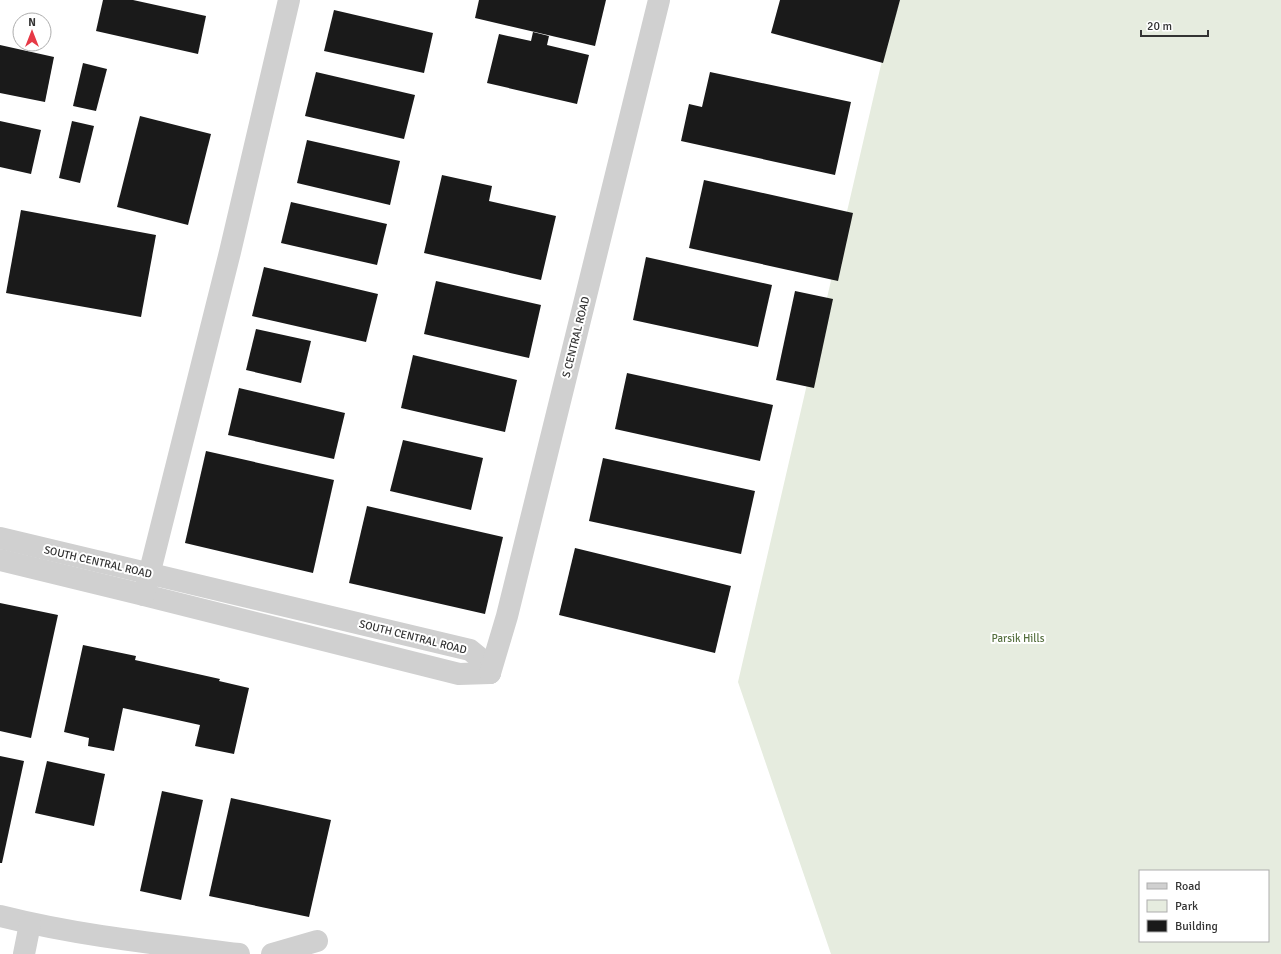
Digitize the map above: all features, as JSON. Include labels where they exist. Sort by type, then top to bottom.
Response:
[{"type":"street","points":[[144,595],[230,252],[289,0]]},
{"type":"street","name":"S CENTRAL ROAD","points":[[490,673],[507,616],[659,0]]},
{"type":"street","name":"SOUTH CENTRAL ROAD","points":[[0,538],[470,650],[480,659],[490,673]]},
{"type":"street","name":"SOUTH CENTRAL ROAD","points":[[0,560],[459,674],[490,673]]},
{"type":"street","points":[[275,628],[280,604]]},
{"type":"street","points":[[0,916],[30,924],[113,938],[239,954]]},
{"type":"street","points":[[24,954],[30,924]]},
{"type":"street","points":[[272,954],[317,941]]},
{"type":"green space","name":"Parsik Hills","points":[[896,0],[1281,0],[1281,954],[831,954],[738,682]]},
{"type":"building","points":[[103,0],[133,0],[206,16],[198,54],[96,31]]},
{"type":"building","points":[[479,0],[606,0],[595,46],[475,18]]},
{"type":"building","points":[[780,0],[900,0],[883,63],[771,33]]},
{"type":"building","points":[[334,10],[433,33],[424,73],[324,51]]},
{"type":"building","points":[[533,32],[549,36],[547,45],[589,55],[577,104],[487,83],[499,34],[531,41]]},
{"type":"building","points":[[0,45],[12,48],[12,52],[32,52],[54,57],[45,102],[0,93]]},
{"type":"building","points":[[83,63],[107,69],[96,111],[73,106]]},
{"type":"building","points":[[316,72],[415,95],[404,139],[305,116]]},
{"type":"building","points":[[710,72],[851,102],[835,175],[681,141],[689,104],[702,107]]},
{"type":"building","points":[[140,116],[211,134],[188,225],[117,207]]},
{"type":"building","points":[[0,121],[41,130],[31,174],[0,167]]},
{"type":"building","points":[[72,121],[94,126],[80,183],[59,178]]},
{"type":"building","points":[[307,140],[400,161],[390,205],[297,183]]},
{"type":"building","points":[[442,175],[492,186],[489,201],[556,216],[541,280],[424,253]]},
{"type":"building","points":[[704,180],[853,213],[838,281],[689,248]]},
{"type":"building","points":[[291,202],[387,224],[377,265],[281,243]]},
{"type":"building","points":[[21,210],[156,235],[141,317],[6,293]]},
{"type":"building","points":[[646,257],[772,285],[758,347],[633,320]]},
{"type":"building","points":[[264,267],[378,294],[366,342],[252,316]]},
{"type":"building","points":[[436,281],[541,305],[529,358],[424,334]]},
{"type":"building","points":[[795,291],[833,299],[814,388],[776,380]]},
{"type":"building","points":[[256,329],[311,341],[301,383],[246,370]]},
{"type":"building","points":[[413,355],[517,380],[505,432],[401,408]]},
{"type":"building","points":[[627,373],[773,405],[760,461],[615,429]]},
{"type":"building","points":[[239,388],[345,413],[334,459],[228,435]]},
{"type":"building","points":[[403,440],[483,458],[471,510],[390,491]]},
{"type":"building","points":[[206,451],[334,480],[313,573],[185,543]]},
{"type":"building","points":[[603,458],[755,491],[741,554],[589,521]]},
{"type":"building","points":[[367,506],[503,537],[485,614],[349,583]]},
{"type":"building","points":[[575,548],[731,586],[715,653],[559,615]]},
{"type":"building","points":[[0,603],[58,615],[31,738],[0,731]]},
{"type":"building","points":[[83,645],[136,656],[135,660],[220,679],[219,681],[249,688],[234,754],[195,746],[200,725],[123,708],[114,751],[88,746],[89,738],[64,732]]},
{"type":"building","points":[[0,756],[24,761],[2,863],[0,863]]},
{"type":"building","points":[[47,761],[105,774],[94,826],[35,813]]},
{"type":"building","points":[[162,791],[203,800],[181,900],[140,891]]},
{"type":"building","points":[[231,798],[331,820],[309,917],[209,896]]}]
